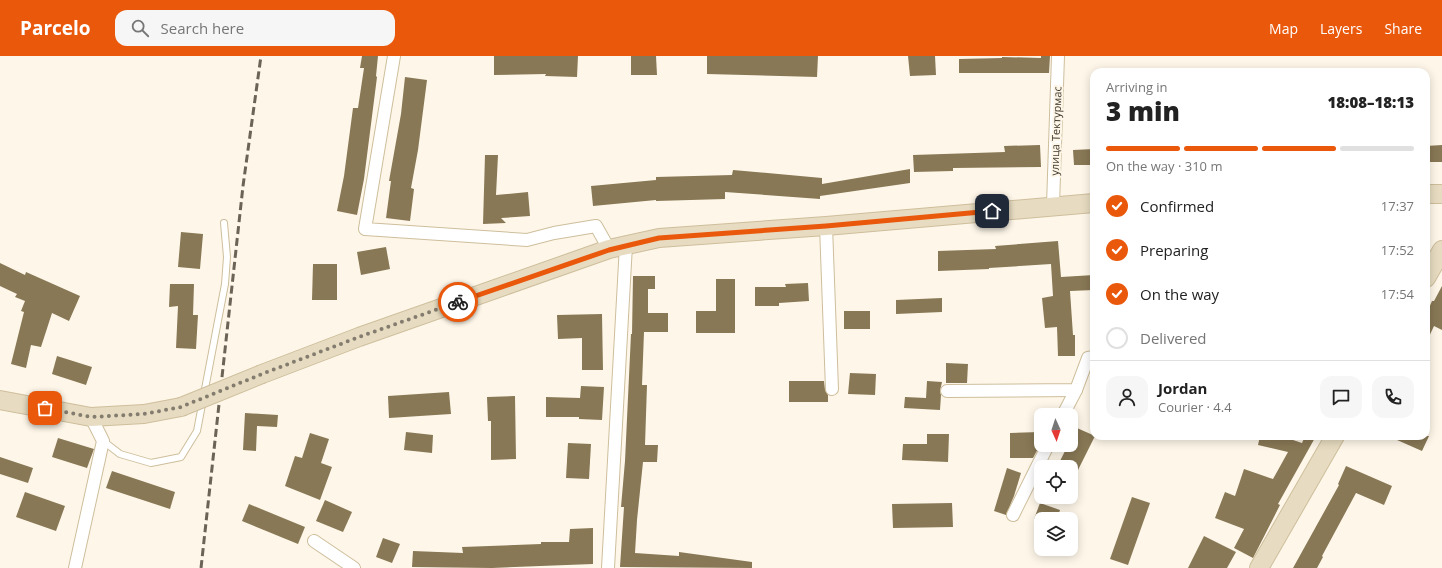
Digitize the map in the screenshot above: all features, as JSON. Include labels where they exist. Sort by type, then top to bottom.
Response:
[{"type":"street","points":[[394,56],[365,229],[527,240],[554,233],[596,226],[617,247],[608,568]]},
{"type":"street","name":"улица Тектурмас","points":[[1053,205],[1058,56]]},
{"type":"street","points":[[1430,194],[1442,194]]},
{"type":"street","points":[[0,400],[91,417],[144,414],[181,407],[359,337],[617,247],[659,238],[826,226],[1053,205],[1090,203]]},
{"type":"street","points":[[826,226],[832,389]]},
{"type":"street","points":[[1430,271],[1442,250]]},
{"type":"street","points":[[1067,408],[1088,358],[1090,358]]},
{"type":"street","points":[[946,391],[1076,390]]},
{"type":"street","points":[[75,568],[103,441],[91,417]]},
{"type":"street","points":[[1259,568],[1333,440]]},
{"type":"street","points":[[1013,515],[1044,452]]},
{"type":"street","points":[[314,541],[354,568]]},
{"type":"lane","points":[[103,441],[120,454],[151,463],[181,457],[197,431],[225,284],[227,257],[224,223]]},
{"type":"building","points":[[362,56],[378,56],[377,77],[364,179],[357,215],[337,211],[344,176],[353,108],[358,108],[364,68],[360,68]]},
{"type":"building","points":[[494,56],[578,56],[577,77],[545,76],[546,74],[494,75]]},
{"type":"building","points":[[631,56],[656,56],[657,75],[631,75]]},
{"type":"building","points":[[707,56],[818,56],[817,77],[707,74]]},
{"type":"building","points":[[908,56],[935,56],[936,75],[910,76]]},
{"type":"building","points":[[1041,56],[1050,56],[1049,73],[959,73],[959,59],[1002,57],[1041,58]]},
{"type":"building","points":[[405,77],[427,80],[418,150],[411,188],[414,189],[410,221],[386,218],[391,181],[389,181],[401,114]]},
{"type":"building","points":[[1040,145],[1041,167],[953,168],[953,171],[914,172],[913,155],[1005,152],[1004,146]]},
{"type":"building","points":[[1442,145],[1442,162],[1430,162],[1430,146]]},
{"type":"building","points":[[1090,149],[1090,165],[1074,165],[1073,150]]},
{"type":"building","points":[[485,155],[498,155],[496,195],[528,192],[530,216],[501,218],[506,223],[483,224]]},
{"type":"building","points":[[910,169],[910,183],[820,196],[820,199],[725,192],[725,199],[656,200],[593,206],[591,186],[656,180],[656,177],[732,175],[733,170],[822,178],[822,184]]},
{"type":"building","points":[[181,232],[203,234],[200,269],[178,267]]},
{"type":"building","points":[[1058,241],[1061,277],[1090,275],[1090,290],[1070,291],[1073,335],[1075,335],[1075,356],[1058,356],[1057,327],[1045,328],[1042,298],[1053,296],[1051,264],[938,271],[938,251],[996,249],[995,246]]},
{"type":"building","points":[[386,247],[390,269],[361,275],[357,252]]},
{"type":"building","points":[[0,263],[25,275],[26,272],[80,296],[69,321],[52,313],[41,347],[31,345],[26,368],[11,364],[24,312],[21,311],[25,301],[15,297],[17,294],[0,286]]},
{"type":"building","points":[[313,264],[337,264],[337,300],[312,300]]},
{"type":"building","points":[[633,276],[655,276],[655,289],[648,289],[648,313],[668,313],[668,332],[644,332],[642,385],[647,385],[645,445],[658,445],[657,462],[643,462],[635,553],[679,556],[679,552],[752,562],[752,568],[620,567],[624,507],[621,507],[632,334]]},
{"type":"building","points":[[716,279],[735,279],[735,333],[696,333],[696,311],[716,311]]},
{"type":"building","points":[[808,283],[809,301],[779,303],[779,306],[755,306],[755,287],[786,287],[785,284]]},
{"type":"building","points":[[170,284],[194,284],[193,315],[198,315],[196,349],[176,348],[178,306],[169,307]]},
{"type":"building","points":[[1442,286],[1442,330],[1434,326],[1430,334],[1430,306],[1432,301],[1434,301]]},
{"type":"building","points":[[942,298],[942,312],[896,314],[896,300]]},
{"type":"building","points":[[844,311],[870,311],[870,329],[844,329]]},
{"type":"building","points":[[602,314],[603,370],[582,370],[582,338],[558,339],[557,315]]},
{"type":"building","points":[[57,356],[92,367],[86,385],[52,374]]},
{"type":"building","points":[[946,363],[968,364],[967,383],[946,383]]},
{"type":"building","points":[[850,373],[876,374],[875,395],[848,394]]},
{"type":"building","points":[[789,381],[824,381],[825,390],[828,395],[828,402],[789,402]]},
{"type":"building","points":[[927,381],[942,382],[940,391],[940,410],[904,408],[905,397],[926,398]]},
{"type":"building","points":[[581,386],[604,387],[602,420],[579,419],[579,417],[546,417],[546,397],[580,398]]},
{"type":"building","points":[[449,392],[451,414],[389,418],[388,396]]},
{"type":"building","points":[[515,396],[516,459],[491,460],[491,421],[488,421],[487,397]]},
{"type":"building","points":[[245,413],[278,415],[277,427],[257,426],[256,451],[243,450]]},
{"type":"building","points":[[1078,428],[1090,434],[1090,440],[1093,440],[1078,470],[1078,460],[1060,460],[1064,452],[1078,452]]},
{"type":"building","points":[[406,432],[433,435],[432,453],[404,450]]},
{"type":"building","points":[[1034,432],[1034,452],[1036,452],[1033,458],[1010,458],[1010,433]]},
{"type":"building","points":[[310,433],[329,439],[321,463],[332,467],[320,500],[285,486],[295,456],[302,458]]},
{"type":"building","points":[[927,434],[949,434],[948,462],[902,460],[903,444],[927,444]]},
{"type":"building","points":[[58,438],[94,449],[87,468],[52,457]]},
{"type":"building","points":[[1259,440],[1293,440],[1302,443],[1303,440],[1314,440],[1278,504],[1280,505],[1253,558],[1234,548],[1244,529],[1215,518],[1225,492],[1235,496],[1244,469],[1273,479],[1288,452],[1258,445]]},
{"type":"building","points":[[1397,440],[1427,440],[1422,451]]},
{"type":"building","points":[[568,443],[591,444],[589,479],[566,478]]},
{"type":"building","points":[[0,457],[33,468],[28,483],[0,474]]},
{"type":"building","points":[[1346,466],[1392,486],[1384,505],[1356,493],[1317,568],[1293,568],[1339,485],[1338,484]]},
{"type":"building","points":[[1007,468],[1021,473],[1006,515],[994,511]]},
{"type":"building","points":[[112,471],[175,492],[170,509],[106,488]]},
{"type":"building","points":[[25,492],[65,506],[56,531],[16,517]]},
{"type":"building","points":[[1132,497],[1150,503],[1128,565],[1110,559]]},
{"type":"building","points":[[325,500],[352,512],[343,532],[316,521]]},
{"type":"building","points":[[952,503],[953,527],[893,528],[892,504]]},
{"type":"building","points":[[249,504],[305,527],[298,544],[242,521]]},
{"type":"building","points":[[1040,504],[1060,510],[1059,512],[1037,512]]},
{"type":"building","points":[[593,528],[593,564],[492,568],[412,567],[413,551],[463,553],[462,547],[541,544],[541,542],[569,542],[570,529]]},
{"type":"building","points":[[1204,536],[1236,552],[1227,568],[1188,568]]},
{"type":"building","points":[[383,538],[400,544],[392,563],[376,557]]},
{"type":"railway","points":[[201,568],[243,186],[261,56]]},
{"type":"way so far","points":[[45,408],[91,417],[144,414],[181,407],[359,337],[458,302]]},
{"type":"route","points":[[458,302],[609,250],[659,238],[826,226],[992,211]]}]
